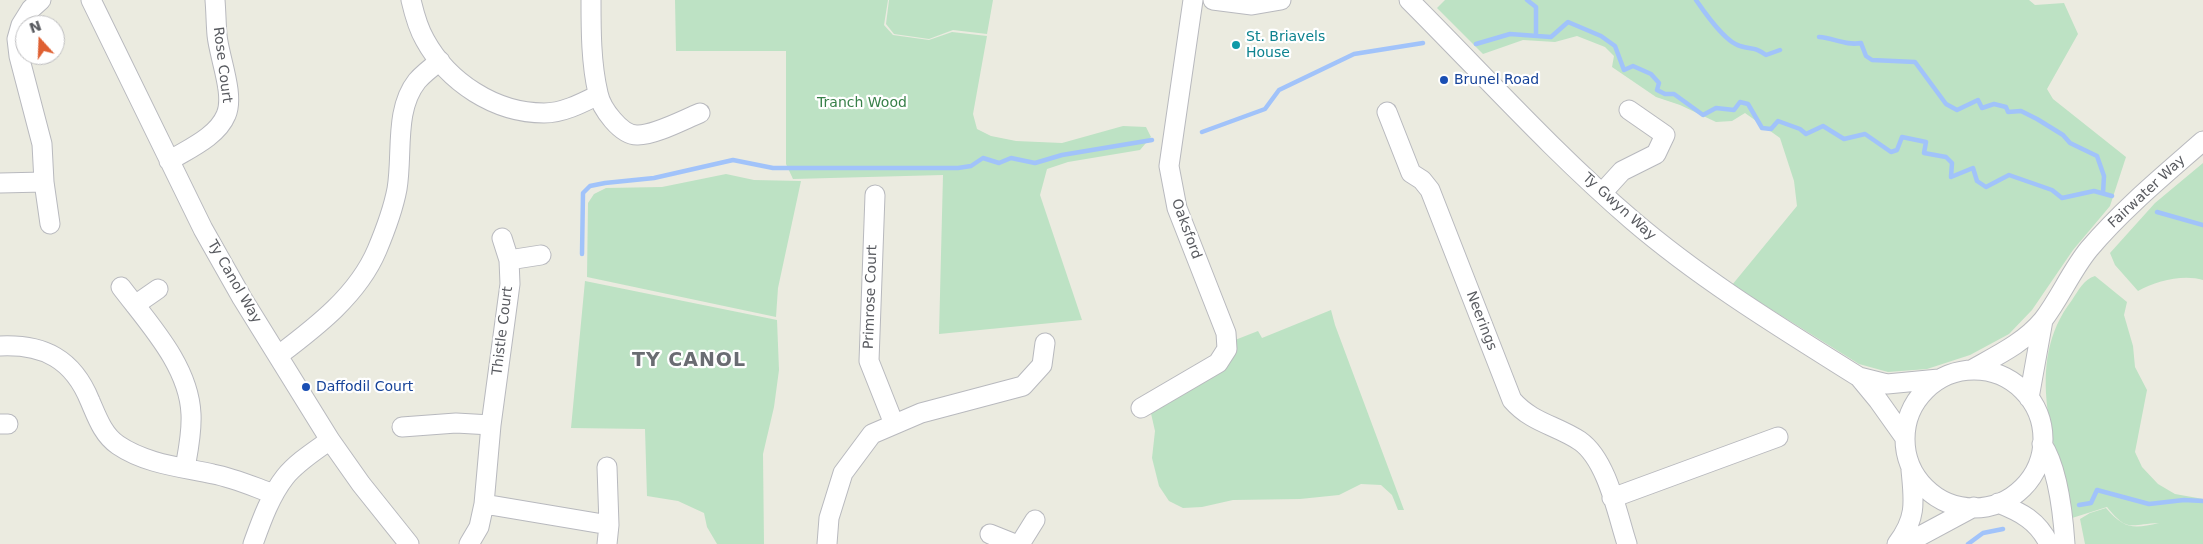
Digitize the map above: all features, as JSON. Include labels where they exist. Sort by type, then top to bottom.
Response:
[{"type":"street","points":[[42,0],[31,9],[21,25],[17,39],[19,56],[42,144],[44,182],[50,224]]},
{"type":"street","name":"Ty Canol Way","points":[[91,0],[169,161],[218,255],[330,440],[409,544]]},
{"type":"street","name":"Rose Court","points":[[169,161],[204,139],[217,128],[226,115],[229,100],[217,35],[215,0]]},
{"type":"street","points":[[411,0],[424,40],[440,61],[455,77],[498,105],[545,113],[581,104],[598,95]]},
{"type":"street","points":[[591,0],[591,33],[598,95],[611,117],[627,134],[639,135],[700,113]]},
{"type":"street","name":"Oaksford","points":[[1141,408],[1218,363],[1227,350],[1226,333],[1177,208],[1169,166],[1193,0]]},
{"type":"street","points":[[1213,0],[1252,5],[1281,0]]},
{"type":"street","name":"Ty Gwyn Way","points":[[1420,3],[1602,193],[1707,280],[1859,377],[1905,438]]},
{"type":"street","points":[[279,355],[321,323],[359,280],[376,253],[397,190],[403,111],[408,95],[417,80],[440,61]]},
{"type":"street","points":[[1602,193],[1622,171],[1656,154],[1666,135],[1629,110]]},
{"type":"street","name":"Neerings","points":[[1387,112],[1411,173],[1422,180],[1430,190],[1512,400],[1523,412],[1579,440],[1592,450],[1600,464],[1627,544]]},
{"type":"street","name":"Fairwater Way","points":[[1971,370],[2004,352],[2043,320],[2087,251],[2124,210],[2203,141]]},
{"type":"street","points":[[0,183],[44,182]]},
{"type":"street","name":"Primrose Court","points":[[875,195],[869,362],[894,424]]},
{"type":"street","name":"Thistle Court","points":[[470,544],[479,527],[484,504],[491,425],[510,284],[509,260],[502,238]]},
{"type":"street","points":[[509,260],[541,255]]},
{"type":"street","points":[[122,287],[173,359],[188,396],[191,414],[191,437],[185,468]]},
{"type":"street","points":[[135,305],[158,289]]},
{"type":"street","name":"Fairwater Way","points":[[2029,398],[2043,320]]},
{"type":"street","points":[[827,544],[829,518],[843,473],[872,434],[921,413],[1023,386],[1042,365],[1045,343]]},
{"type":"street","points":[[0,346],[32,347],[49,353],[66,363],[78,377],[87,393],[99,423],[118,445],[146,460],[215,474],[274,494]]},
{"type":"street","points":[[1897,544],[1912,519],[1911,468],[1905,438],[1909,415],[1923,392],[1940,379],[1958,372],[1971,370],[1984,371],[2004,377],[2020,388],[2029,398],[2040,423],[2042,444],[2038,463],[2028,480],[2014,495],[1998,503],[1963,507],[1938,498],[1927,490],[1911,468]]},
{"type":"street","name":"Ty Gwyn Way","points":[[1859,377],[1887,384],[1940,379]]},
{"type":"street","points":[[402,427],[456,423],[491,425]]},
{"type":"street","points":[[1612,498],[1778,437]]},
{"type":"street","points":[[252,544],[274,494],[285,477],[301,461],[330,440]]},
{"type":"street","points":[[2042,444],[2050,456],[2060,505],[2065,544]]},
{"type":"street","points":[[607,467],[608,544]]},
{"type":"street","points":[[1998,503],[2025,514],[2043,531],[2049,544]]},
{"type":"street","points":[[484,504],[609,525]]},
{"type":"street","points":[[1905,544],[1974,507]]},
{"type":"street","points":[[1020,544],[1035,520]]},
{"type":"street","points":[[990,534],[1015,544]]},
{"type":"green space","name":"Tranch Wood","points":[[675,0],[888,0],[884,25],[893,35],[929,40],[952,32],[987,36],[973,114],[977,129],[991,136],[1016,141],[1062,143],[1123,126],[1146,127],[1151,137],[1140,150],[1068,162],[1047,169],[1040,195],[1082,320],[939,334],[943,175],[793,179],[786,164],[786,51],[676,51]]},
{"type":"green space","points":[[889,0],[993,0],[987,34],[953,30],[929,39],[894,34],[886,24]]},
{"type":"green space","points":[[1445,0],[2029,0],[2035,5],[2064,3],[2078,34],[2047,89],[2053,99],[2126,157],[2110,206],[2073,250],[2032,310],[2009,334],[1970,355],[1927,369],[1888,372],[1859,364],[1732,285],[1797,206],[1794,181],[1780,138],[1745,113],[1732,121],[1716,122],[1680,105],[1656,97],[1612,67],[1614,56],[1605,47],[1577,36],[1555,42],[1523,40],[1483,54],[1437,8]]},
{"type":"green space","points":[[2203,163],[2203,280],[2178,278],[2153,284],[2138,291],[2115,265],[2110,253],[2155,203]]},
{"type":"green space","points":[[726,174],[754,180],[801,181],[778,288],[776,317],[587,277],[588,203],[594,194],[606,188],[662,187]]},
{"type":"green space","points":[[2095,276],[2127,302],[2124,315],[2133,346],[2135,367],[2147,390],[2135,452],[2142,467],[2158,484],[2175,494],[2203,499],[2203,544],[2085,544],[2080,519],[2090,513],[2106,508],[2118,520],[2124,524],[2130,526],[2159,523],[2125,524],[2107,507],[2072,518],[2052,435],[2047,406],[2046,379],[2049,351],[2057,325],[2082,286]]},
{"type":"green space","points":[[585,281],[777,320],[779,370],[774,407],[763,454],[764,544],[717,544],[707,527],[704,513],[678,501],[647,496],[645,429],[571,428]]},
{"type":"green space","points":[[1331,310],[1404,510],[1398,510],[1392,495],[1381,485],[1361,484],[1339,495],[1300,499],[1233,500],[1202,507],[1183,508],[1169,501],[1159,486],[1152,458],[1155,431],[1150,409],[1235,340],[1258,331],[1262,338]]},
{"type":"waterway","points":[[1527,0],[1536,7],[1536,35]]},
{"type":"waterway","points":[[1696,0],[1716,26],[1734,43],[1755,49],[1766,55],[1780,50]]},
{"type":"waterway","points":[[1476,44],[1510,34],[1551,37],[1568,22],[1601,36],[1615,46],[1624,70],[1633,66],[1651,74],[1659,83],[1657,90],[1665,94],[1674,94],[1703,115],[1716,108],[1734,110],[1740,102],[1748,104],[1762,128],[1771,129],[1778,121],[1800,129],[1806,134],[1823,126],[1844,139],[1865,134],[1891,152],[1897,150],[1902,137],[1926,142],[1924,153],[1946,157],[1952,163],[1951,177],[1973,168],[1977,181],[1986,187],[2009,175],[2052,190],[2062,198],[2094,191],[2112,196]]},
{"type":"waterway","points":[[1819,37],[1856,44],[1861,43],[1866,56],[1872,60],[1915,62],[1946,104],[1957,110],[1978,100],[1982,108],[1994,104],[2006,107],[2008,112],[2021,111],[2037,119],[2063,135],[2070,143],[2097,156],[2104,176],[2103,193]]},
{"type":"waterway","points":[[1202,132],[1265,109],[1279,90],[1354,54],[1423,43]]},
{"type":"waterway","points":[[582,254],[583,193],[590,186],[654,178],[733,160],[773,168],[958,168],[971,166],[983,158],[999,163],[1011,158],[1035,163],[1062,155],[1152,140]]},
{"type":"waterway","points":[[2157,212],[2203,225]]},
{"type":"waterway","points":[[2079,505],[2091,503],[2097,490],[2149,504],[2184,500],[2203,501]]},
{"type":"waterway","points":[[1968,544],[1983,533],[2003,529]]},
{"type":"place","name":"St. Briavels House","points":[[1236,45]]},
{"type":"place","name":"Brunel Road","points":[[1444,80]]},
{"type":"place","name":"Daffodil Court","points":[[306,387]]},
{"type":"district","name":"TY CANOL","points":[[689,361]]}]
